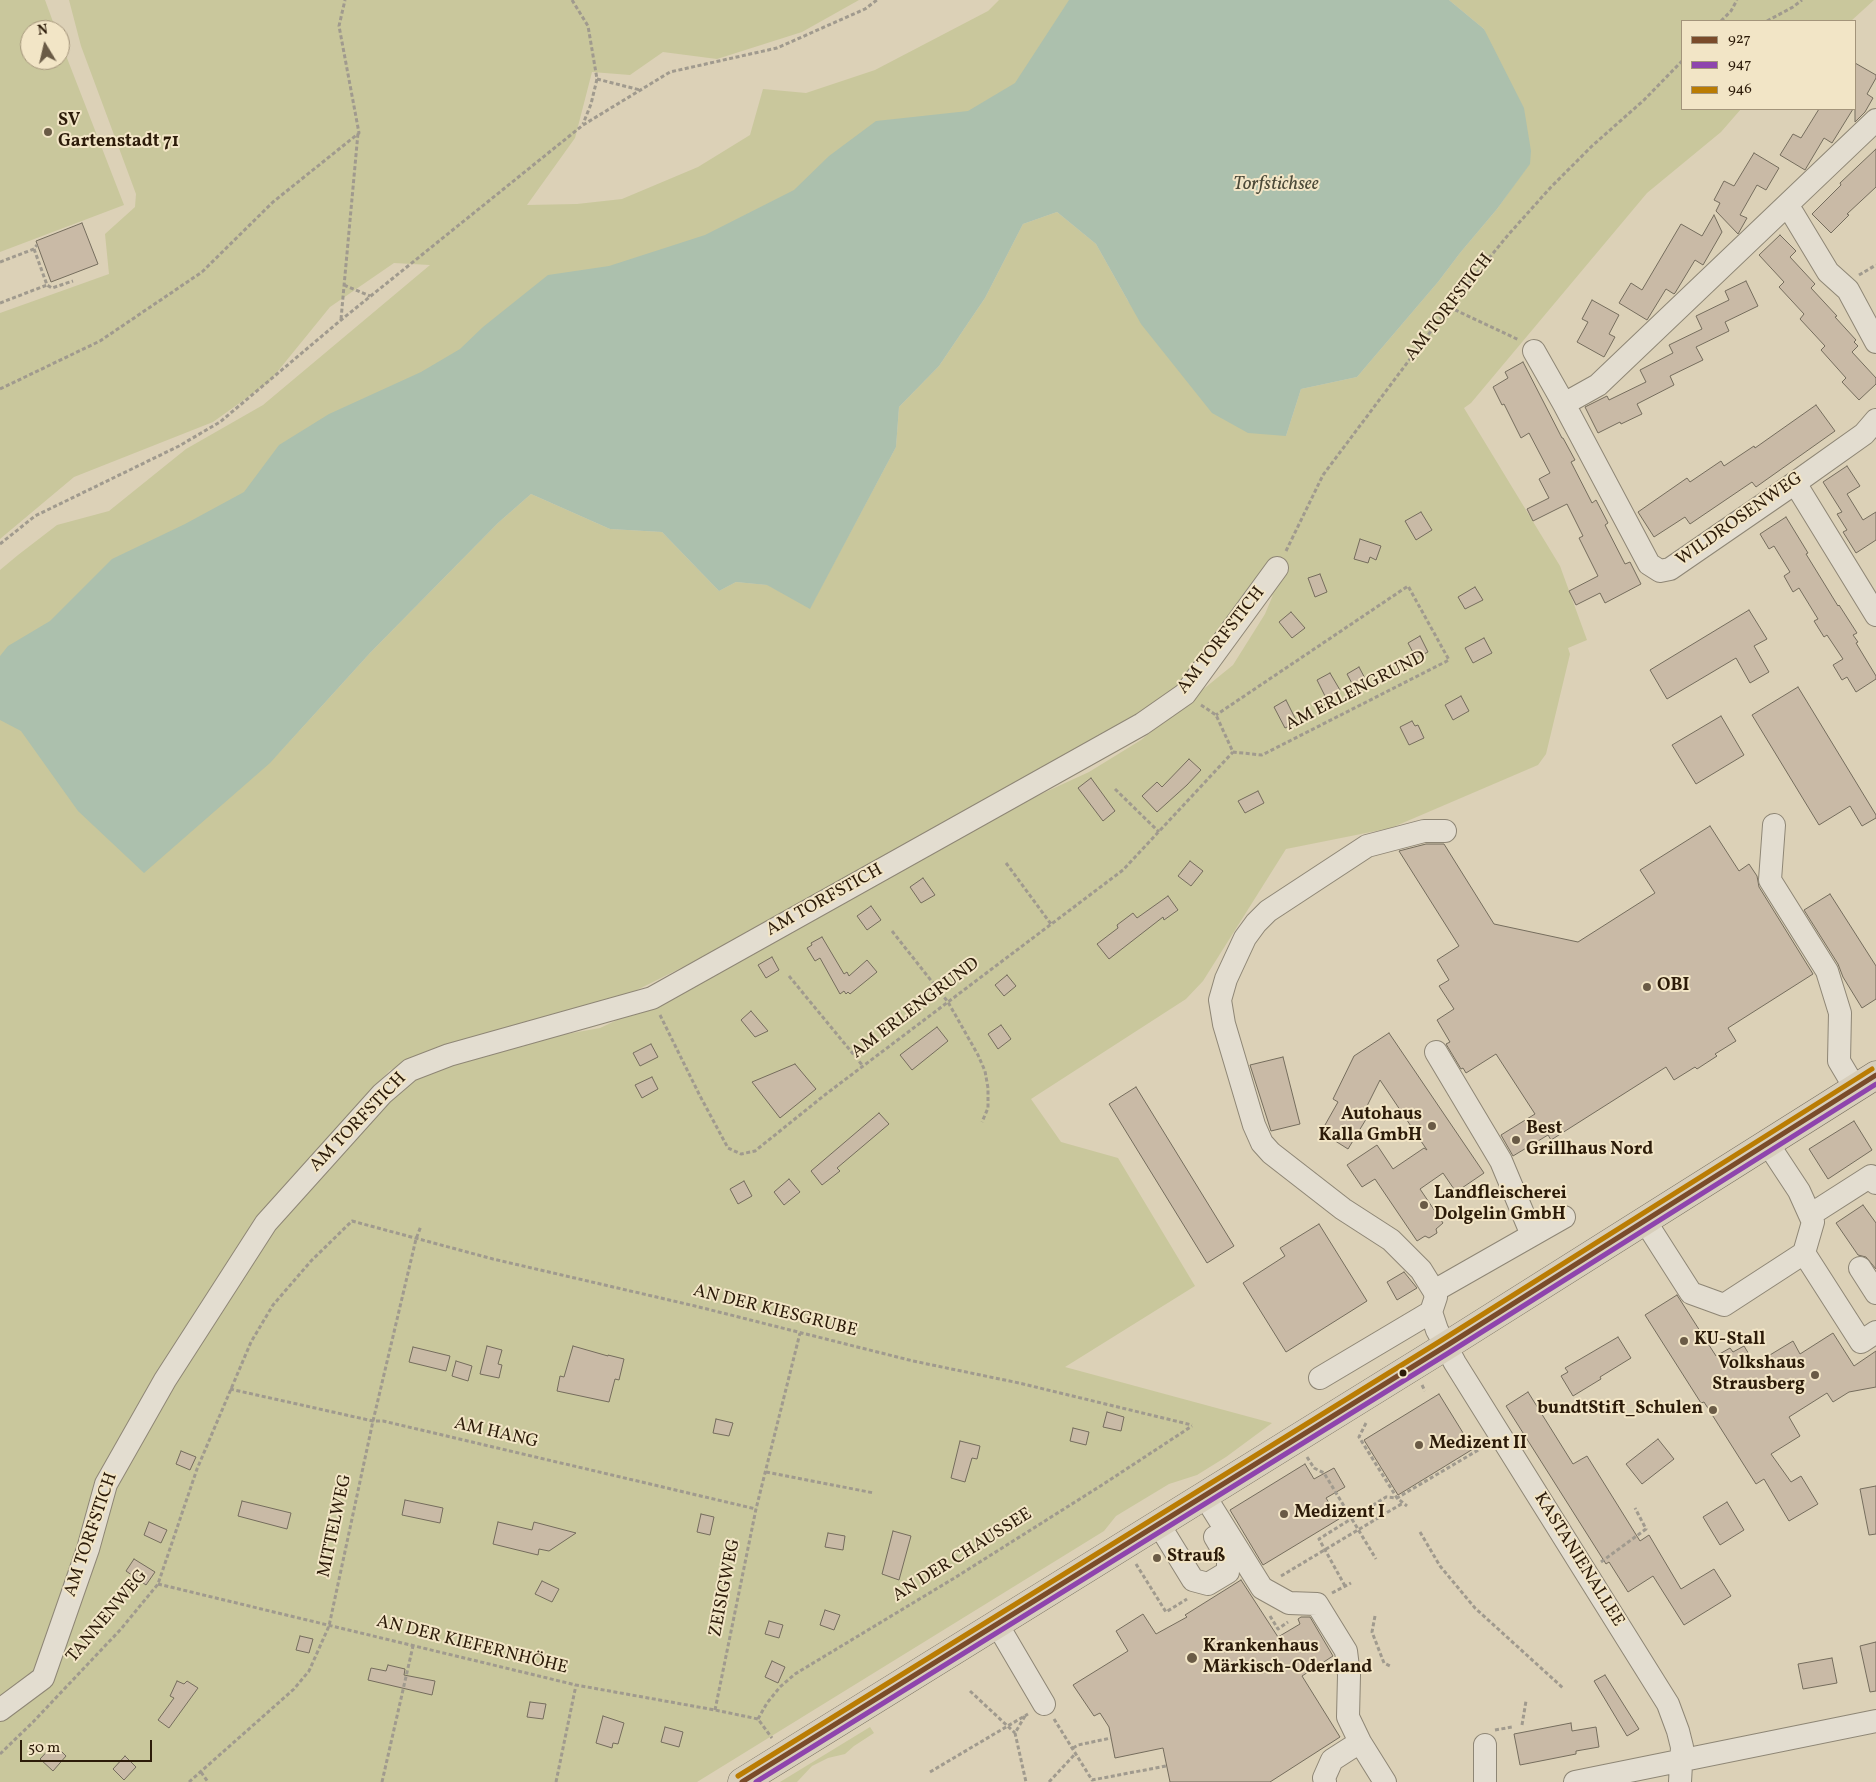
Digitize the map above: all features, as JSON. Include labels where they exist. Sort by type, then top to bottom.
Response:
[{"type":"main road","points":[[742,1782],[997,1624],[1163,1531],[1199,1498],[1446,1346],[1865,1082]]},
{"type":"street","points":[[1564,404],[1598,385],[1876,120]]},
{"type":"street","points":[[1786,206],[1793,214],[1828,272],[1848,290],[1876,342]]},
{"type":"street","name":"WILDROSENWEG","points":[[1534,351],[1649,564],[1660,571],[1670,569],[1795,483],[1864,434],[1876,420]]},
{"type":"street","points":[[1795,483],[1876,615]]},
{"type":"street","name":"AM TORFSTICH","points":[[0,1710],[43,1678],[88,1548],[106,1484],[165,1380],[266,1223],[382,1094],[410,1070],[449,1055],[652,998],[1142,724],[1185,694],[1277,568]]},
{"type":"street","points":[[1774,825],[1770,880],[1827,971],[1840,1012],[1838,1061],[1865,1082]]},
{"type":"street","name":"KASTANIENALLEE","points":[[1445,831],[1424,831],[1367,846],[1268,911],[1256,923],[1245,938],[1226,978],[1220,1000],[1231,1051],[1244,1086],[1254,1125],[1262,1143],[1271,1153],[1343,1209],[1391,1240],[1421,1270],[1433,1301],[1437,1330],[1446,1346],[1500,1437],[1668,1704],[1682,1747],[1680,1782]]},
{"type":"street","points":[[1436,1052],[1500,1161],[1532,1235]]},
{"type":"street","points":[[1645,1221],[1692,1293],[1724,1305],[1804,1254],[1813,1222],[1799,1191],[1768,1144]]},
{"type":"street","points":[[1810,1215],[1874,1177]]},
{"type":"street","points":[[1320,1378],[1532,1235],[1564,1217]]},
{"type":"street","points":[[1804,1254],[1861,1342],[1876,1332]]},
{"type":"street","points":[[1860,1268],[1876,1293]]},
{"type":"street","points":[[1163,1531],[1193,1580],[1208,1584],[1228,1572],[1228,1559],[1199,1498]]},
{"type":"street","points":[[1199,1498],[1262,1588],[1295,1610],[1316,1604],[1346,1651],[1349,1675],[1348,1717],[1360,1742],[1386,1782]]},
{"type":"street","points":[[997,1624],[1035,1703]]},
{"type":"street","points":[[1574,1782],[1876,1721]]},
{"type":"street","points":[[1325,1782],[1324,1778],[1332,1760],[1360,1742]]},
{"type":"street","points":[[1485,1744],[1485,1782]]},
{"type":"path","points":[[341,320],[358,133],[339,26],[345,0]]},
{"type":"path","points":[[572,0],[588,26],[597,79],[591,104],[583,125]]},
{"type":"path","points":[[0,544],[35,516],[179,446],[220,422],[370,296],[583,125],[670,72],[777,48],[866,8],[877,0]]},
{"type":"path","points":[[1722,20],[1731,11],[1737,0]]},
{"type":"path","points":[[1769,20],[1802,0]]},
{"type":"path","name":"AM TORFSTICH","points":[[1277,568],[1323,474],[1449,307],[1508,235],[1551,187],[1592,146],[1644,100],[1681,61]]},
{"type":"path","points":[[597,79],[640,90]]},
{"type":"path","points":[[0,389],[100,341],[202,272],[273,202],[358,133]]},
{"type":"path","points":[[0,262],[34,249],[37,245]]},
{"type":"path","points":[[34,249],[47,284],[52,288],[73,281]]},
{"type":"path","points":[[0,303],[47,284]]},
{"type":"path","points":[[344,285],[370,296]]},
{"type":"path","points":[[1449,307],[1524,343],[1534,351]]},
{"type":"path","name":"AM ERLENGRUND","points":[[652,998],[728,1148],[741,1154],[754,1151],[863,1066],[1123,870],[1233,752],[1262,755],[1449,660],[1408,586],[1216,715]]},
{"type":"path","points":[[1185,694],[1216,715],[1233,752]]},
{"type":"path","points":[[1115,789],[1159,832]]},
{"type":"path","points":[[1006,863],[1051,924]]},
{"type":"path","points":[[892,930],[948,1002],[985,1072],[988,1088],[988,1108],[982,1122]]},
{"type":"path","points":[[789,976],[863,1066]]},
{"type":"path","name":"AN DER KIESGRUBE","points":[[230,1389],[251,1342],[273,1305],[311,1261],[352,1221],[416,1239],[913,1361],[1019,1383],[1192,1425]]},
{"type":"path","name":"MITTELWEG","points":[[189,1782],[294,1689],[309,1671],[329,1626],[372,1421],[416,1239],[421,1226]]},
{"type":"path","name":"ZEISIGWEG","points":[[715,1710],[756,1509],[800,1333]]},
{"type":"path","name":"AM HANG","points":[[230,1389],[372,1421],[383,1421],[756,1509]]},
{"type":"path","name":"TANNENWEG","points":[[0,1754],[121,1629],[158,1584],[173,1535],[197,1469],[230,1389]]},
{"type":"path","points":[[1366,1423],[1359,1437],[1397,1498],[1407,1506]]},
{"type":"path","name":"AN DER CHAUSSEE","points":[[758,1719],[767,1703],[780,1687],[795,1674],[981,1562],[1102,1486],[1192,1425]]},
{"type":"path","points":[[1351,1583],[1346,1586],[1319,1539],[1386,1497],[1397,1498],[1500,1437]]},
{"type":"path","points":[[1304,1452],[1314,1468],[1324,1474],[1376,1559]]},
{"type":"path","points":[[766,1472],[874,1493]]},
{"type":"path","points":[[1262,1588],[1403,1503]]},
{"type":"path","points":[[1586,1572],[1646,1529],[1635,1508]]},
{"type":"path","points":[[1420,1532],[1440,1566],[1474,1608],[1563,1688]]},
{"type":"path","points":[[1135,1561],[1166,1612],[1192,1596]]},
{"type":"path","name":"AN DER KIEFERNHÖHE","points":[[158,1584],[576,1685],[758,1719]]},
{"type":"path","points":[[1375,1616],[1372,1632],[1384,1663],[1392,1667]]},
{"type":"path","points":[[382,1782],[413,1646]]},
{"type":"path","points":[[556,1782],[576,1685]]},
{"type":"path","points":[[970,1692],[1015,1733],[1026,1782]]},
{"type":"path","points":[[1522,1725],[1526,1701]]},
{"type":"path","points":[[930,1772],[1008,1726],[1035,1703]]},
{"type":"path","points":[[1015,1733],[1035,1703]]},
{"type":"path","points":[[1035,1703],[1073,1748],[1092,1780],[1166,1766]]},
{"type":"path","points":[[758,1719],[772,1738]]},
{"type":"path","points":[[1073,1748],[1078,1744],[1111,1738]]},
{"type":"path","points":[[1049,1782],[1076,1753]]},
{"type":"path","points":[[201,1772],[208,1782]]},
{"type":"shaded area","name":"SV Gartenstadt 71","points":[[0,0],[45,0],[52,20],[20,20],[20,70],[70,70],[70,66],[124,205],[0,252]]},
{"type":"shaded area","points":[[69,0],[859,0],[802,32],[717,59],[663,52],[630,75],[592,72],[575,138],[527,205],[577,204],[622,199],[698,167],[750,135],[763,89],[806,93],[875,70],[988,11],[999,0],[1120,0],[1113,37],[758,220],[270,763],[370,653],[498,523],[531,494],[610,529],[662,532],[719,591],[736,582],[768,585],[810,608],[896,447],[899,407],[939,366],[985,298],[1023,224],[1057,212],[1096,244],[1128,301],[1286,436],[1301,389],[1357,377],[1497,209],[1529,164],[1484,29],[1449,0],[1874,0],[1852,20],[1681,20],[1681,110],[1740,110],[1721,132],[1647,193],[1471,403],[1464,408],[1560,566],[1587,640],[1568,648],[1570,654],[1546,754],[1538,765],[1391,828],[1286,849],[1203,981],[1186,999],[1031,1099],[1061,1142],[1118,1158],[1195,1286],[1065,1367],[1272,1423],[1226,1457],[1197,1475],[1169,1484],[1116,1516],[1104,1531],[697,1782],[0,1782],[0,570],[57,525],[109,511],[186,449],[263,405],[430,265],[394,263],[330,307],[269,382],[213,422],[74,477],[0,539],[0,313],[109,274],[105,234],[135,207],[136,194],[81,46]],"holes":[[[1273,595],[1265,614],[1233,665],[1141,740],[1089,772],[1002,812],[690,986],[600,1028],[472,1051],[403,1082],[271,1231],[329,1136],[390,1070],[470,1050],[621,998],[753,932],[1112,741],[1203,664]]]},
{"type":"shaded area","points":[[870,1727],[874,1733],[845,1754],[828,1758],[812,1766],[797,1782],[780,1782]]},
{"type":"water","name":"Torfstichsee","points":[[1069,0],[1449,0],[1484,29],[1524,108],[1531,151],[1530,164],[1497,209],[1438,282],[1357,377],[1301,389],[1286,436],[1248,433],[1212,413],[1141,324],[1096,244],[1057,212],[1023,224],[985,298],[939,366],[899,407],[896,447],[810,609],[767,585],[736,582],[719,591],[662,532],[610,529],[531,494],[498,523],[370,653],[270,763],[144,873],[78,811],[21,731],[0,720],[0,656],[8,646],[50,621],[112,559],[185,524],[244,492],[279,445],[329,414],[421,372],[460,349],[483,327],[548,275],[609,266],[705,235],[794,190],[829,156],[876,121],[968,111],[1015,83]]},
{"type":"building","points":[[1856,64],[1876,75],[1876,78],[1867,94],[1873,98],[1865,112],[1855,122]]},
{"type":"building","points":[[1818,110],[1852,110],[1832,143],[1824,138],[1805,170],[1780,155],[1793,134],[1801,138]]},
{"type":"building","points":[[1876,149],[1876,187],[1847,214],[1849,215],[1831,233],[1812,214],[1841,185],[1840,183]]},
{"type":"building","points":[[1754,153],[1779,168],[1766,190],[1757,185],[1740,215],[1747,218],[1738,234],[1716,211],[1720,203],[1714,200],[1724,181],[1734,186]]},
{"type":"building","points":[[1714,215],[1722,232],[1703,265],[1695,260],[1675,293],[1666,289],[1647,320],[1619,303],[1631,283],[1642,290],[1681,224],[1702,236]]},
{"type":"building","points":[[82,223],[98,264],[51,282],[36,241]]},
{"type":"building","points":[[1780,235],[1796,251],[1790,257],[1815,284],[1811,288],[1856,340],[1854,342],[1858,346],[1852,352],[1876,378],[1876,384],[1859,400],[1842,382],[1846,378],[1821,350],[1825,346],[1800,319],[1804,314],[1779,287],[1784,282],[1759,255]]},
{"type":"building","points":[[1746,281],[1758,306],[1725,322],[1729,331],[1696,347],[1703,360],[1670,376],[1674,385],[1637,404],[1642,414],[1598,433],[1585,407],[1607,396],[1609,400],[1646,382],[1640,370],[1673,353],[1669,345],[1702,329],[1696,316],[1729,300],[1725,291]]},
{"type":"building","points":[[1592,300],[1619,315],[1609,334],[1615,337],[1604,357],[1577,342],[1588,322],[1582,319]]},
{"type":"building","points":[[1523,362],[1575,460],[1571,462],[1592,503],[1596,500],[1608,523],[1605,525],[1625,564],[1630,562],[1641,584],[1605,603],[1600,593],[1576,605],[1569,591],[1598,576],[1579,538],[1583,536],[1567,504],[1533,521],[1527,509],[1549,498],[1539,479],[1550,473],[1529,433],[1521,438],[1493,387],[1508,378],[1505,372]]},
{"type":"building","points":[[1816,405],[1835,431],[1756,487],[1752,482],[1690,524],[1685,517],[1654,537],[1638,512],[1687,478],[1690,482],[1721,461],[1724,466],[1754,446],[1755,448]]},
{"type":"building","points":[[1847,466],[1860,486],[1847,494],[1863,520],[1876,512],[1876,540],[1856,553],[1843,532],[1847,530],[1837,514],[1842,512],[1823,482]]},
{"type":"building","points":[[1421,512],[1432,530],[1416,540],[1405,521]]},
{"type":"building","points":[[1786,517],[1808,553],[1806,554],[1857,633],[1853,635],[1858,642],[1856,643],[1876,676],[1876,679],[1856,692],[1847,677],[1842,680],[1833,665],[1843,659],[1827,635],[1824,637],[1814,621],[1818,619],[1799,588],[1793,592],[1784,576],[1790,572],[1774,546],[1769,549],[1760,534]]},
{"type":"building","points":[[1360,539],[1381,546],[1376,560],[1370,557],[1368,563],[1354,559]]},
{"type":"building","points":[[1320,574],[1327,592],[1315,597],[1308,578]]},
{"type":"building","points":[[1475,587],[1483,600],[1465,609],[1458,597]]},
{"type":"building","points":[[1749,610],[1767,639],[1754,646],[1769,672],[1750,683],[1736,658],[1667,699],[1650,670]]},
{"type":"building","points":[[1291,612],[1305,628],[1292,638],[1279,622]]},
{"type":"building","points":[[1420,636],[1428,652],[1416,658],[1408,643]]},
{"type":"building","points":[[1484,638],[1492,653],[1473,663],[1465,648]]},
{"type":"building","points":[[1359,667],[1369,686],[1357,693],[1347,674]]},
{"type":"building","points":[[1330,673],[1340,690],[1326,698],[1317,680]]},
{"type":"building","points":[[1798,687],[1876,815],[1876,818],[1862,826],[1850,806],[1819,825],[1752,715]]},
{"type":"building","points":[[1461,696],[1469,711],[1453,720],[1445,705]]},
{"type":"building","points":[[1286,700],[1297,722],[1285,728],[1274,707]]},
{"type":"building","points":[[1721,716],[1744,755],[1696,784],[1672,745]]},
{"type":"building","points":[[1412,721],[1415,726],[1418,725],[1424,738],[1409,745],[1400,727]]},
{"type":"building","points":[[1189,759],[1201,770],[1157,812],[1142,796],[1157,782],[1162,787]]},
{"type":"building","points":[[1091,778],[1115,811],[1103,821],[1078,788]]},
{"type":"building","points":[[1258,791],[1264,803],[1245,813],[1238,801]]},
{"type":"building","name":"OBI","points":[[1710,826],[1739,871],[1749,864],[1757,876],[1759,887],[1813,974],[1728,1028],[1736,1041],[1715,1054],[1717,1056],[1697,1069],[1695,1067],[1674,1080],[1666,1067],[1551,1140],[1548,1135],[1513,1156],[1501,1135],[1535,1114],[1496,1054],[1466,1073],[1463,1068],[1461,1069],[1446,1044],[1450,1042],[1437,1020],[1454,1009],[1439,986],[1449,980],[1437,960],[1459,946],[1399,851],[1426,844],[1444,844],[1494,924],[1578,942],[1655,893],[1640,870]]},
{"type":"building","points":[[1190,861],[1203,871],[1191,886],[1178,876]]},
{"type":"building","points":[[923,878],[935,895],[921,903],[910,887]]},
{"type":"building","points":[[1830,894],[1876,966],[1876,999],[1862,1008],[1843,977],[1838,964],[1804,910]]},
{"type":"building","points":[[1168,896],[1178,910],[1164,920],[1163,917],[1109,959],[1097,944],[1118,928],[1117,925],[1133,913],[1137,918]]},
{"type":"building","points":[[871,906],[881,920],[867,930],[857,916]]},
{"type":"building","points":[[822,937],[844,974],[847,972],[849,976],[867,960],[877,972],[850,994],[848,992],[846,994],[844,991],[840,994],[820,958],[815,961],[807,948],[812,945],[811,943]]},
{"type":"building","points":[[772,957],[779,970],[766,978],[758,965]]},
{"type":"building","points":[[1007,975],[1016,986],[1004,996],[995,985]]},
{"type":"building","points":[[751,1011],[768,1031],[755,1037],[741,1020]]},
{"type":"building","points":[[1001,1025],[1011,1039],[998,1049],[988,1034]]},
{"type":"building","points":[[937,1027],[948,1041],[912,1070],[900,1055]]},
{"type":"building","points":[[1389,1033],[1484,1173],[1456,1192],[1443,1173],[1420,1189],[1443,1223],[1436,1229],[1437,1233],[1429,1238],[1425,1236],[1417,1241],[1375,1179],[1362,1187],[1347,1165],[1377,1145],[1393,1169],[1424,1148],[1427,1150],[1380,1080],[1363,1114],[1368,1116],[1348,1149],[1321,1132],[1338,1102],[1333,1099],[1354,1056]]},
{"type":"building","points":[[651,1044],[658,1057],[640,1066],[633,1053]]},
{"type":"building","points":[[1283,1057],[1300,1124],[1271,1131],[1250,1065]]},
{"type":"building","points":[[795,1064],[816,1089],[780,1118],[752,1082]]},
{"type":"building","points":[[652,1077],[658,1089],[642,1098],[635,1085]]},
{"type":"building","points":[[1136,1087],[1234,1246],[1207,1263],[1109,1104]]},
{"type":"building","points":[[879,1113],[889,1124],[837,1168],[840,1171],[822,1185],[811,1171]]},
{"type":"building","points":[[1854,1121],[1872,1150],[1828,1179],[1809,1149]]},
{"type":"building","points":[[789,1179],[800,1192],[784,1205],[774,1192]]},
{"type":"building","points":[[744,1181],[752,1196],[738,1204],[730,1189]]},
{"type":"building","points":[[1863,1205],[1876,1223],[1876,1269],[1866,1257],[1858,1255],[1836,1223]]},
{"type":"building","points":[[1319,1224],[1367,1301],[1286,1352],[1243,1283],[1285,1256],[1280,1248]]},
{"type":"building","points":[[1404,1272],[1417,1288],[1397,1300],[1387,1282]]},
{"type":"building","points":[[1677,1295],[1716,1356],[1730,1348],[1733,1352],[1744,1346],[1755,1364],[1793,1341],[1800,1354],[1833,1333],[1854,1366],[1876,1351],[1876,1387],[1849,1392],[1833,1402],[1827,1393],[1789,1417],[1800,1436],[1771,1454],[1791,1482],[1801,1476],[1818,1504],[1789,1521],[1764,1479],[1756,1484],[1704,1402],[1701,1403],[1645,1315]]},
{"type":"building","points":[[1618,1337],[1631,1358],[1573,1396],[1561,1376],[1568,1372],[1565,1368]]},
{"type":"building","points":[[487,1346],[502,1350],[498,1364],[502,1365],[499,1378],[480,1374]]},
{"type":"building","points":[[573,1346],[624,1359],[619,1380],[615,1379],[609,1402],[557,1391],[560,1376],[564,1377]]},
{"type":"building","points":[[413,1347],[450,1356],[446,1371],[409,1362]]},
{"type":"building","points":[[456,1361],[472,1366],[468,1381],[452,1376]]},
{"type":"building","points":[[1528,1392],[1573,1464],[1587,1456],[1640,1541],[1649,1535],[1681,1589],[1714,1569],[1731,1596],[1684,1625],[1653,1576],[1628,1592],[1609,1562],[1606,1564],[1506,1406]]},
{"type":"building","name":"Medizent II","points":[[1439,1394],[1473,1449],[1398,1495],[1364,1440]]},
{"type":"building","points":[[1107,1412],[1124,1417],[1121,1431],[1103,1427]]},
{"type":"building","points":[[716,1419],[733,1423],[729,1436],[713,1433]]},
{"type":"building","points":[[1073,1428],[1089,1432],[1086,1445],[1070,1441]]},
{"type":"building","points":[[1658,1439],[1674,1459],[1642,1484],[1626,1464]]},
{"type":"building","points":[[960,1441],[980,1446],[977,1459],[972,1458],[965,1482],[951,1478]]},
{"type":"building","points":[[181,1451],[196,1457],[190,1470],[176,1464]]},
{"type":"building","name":"Medizent I","points":[[1305,1464],[1314,1479],[1334,1468],[1345,1487],[1326,1498],[1339,1519],[1263,1565],[1230,1510]]},
{"type":"building","points":[[1876,1486],[1876,1534],[1869,1535],[1860,1489]]},
{"type":"building","points":[[405,1500],[443,1508],[440,1523],[402,1515]]},
{"type":"building","points":[[242,1501],[291,1513],[287,1529],[238,1516]]},
{"type":"building","points":[[1727,1502],[1744,1530],[1720,1545],[1703,1517]]},
{"type":"building","points":[[701,1514],[714,1517],[710,1535],[697,1532]]},
{"type":"building","points":[[149,1522],[167,1530],[161,1543],[144,1535]]},
{"type":"building","points":[[498,1522],[532,1530],[534,1522],[576,1533],[549,1551],[539,1549],[538,1555],[493,1544]]},
{"type":"building","points":[[893,1531],[911,1536],[899,1580],[882,1574]]},
{"type":"building","points":[[828,1533],[845,1536],[843,1550],[825,1547]]},
{"type":"building","points":[[134,1559],[155,1572],[146,1585],[126,1571]]},
{"type":"building","name":"Krankenhaus Märkisch-Oderland","points":[[1241,1580],[1278,1637],[1300,1624],[1298,1619],[1301,1617],[1310,1617],[1333,1656],[1302,1676],[1340,1737],[1270,1782],[1170,1782],[1163,1748],[1115,1758],[1109,1727],[1100,1713],[1094,1716],[1073,1685],[1128,1651],[1116,1631],[1143,1614],[1156,1634],[1187,1617],[1185,1615]]},
{"type":"building","points":[[542,1581],[559,1589],[552,1602],[535,1594]]},
{"type":"building","points":[[825,1610],[840,1615],[834,1630],[820,1625]]},
{"type":"building","points":[[769,1621],[783,1625],[779,1638],[765,1634]]},
{"type":"building","points":[[300,1636],[313,1639],[309,1653],[296,1650]]},
{"type":"building","points":[[1876,1642],[1876,1691],[1870,1692],[1860,1646]]},
{"type":"building","points":[[1832,1658],[1837,1683],[1803,1689],[1798,1664]]},
{"type":"building","points":[[772,1661],[785,1667],[778,1683],[765,1677]]},
{"type":"building","points":[[388,1665],[405,1669],[404,1675],[435,1681],[432,1695],[368,1680],[371,1668],[386,1671]]},
{"type":"building","points":[[1605,1675],[1639,1729],[1627,1736],[1594,1681]]},
{"type":"building","points":[[177,1681],[184,1684],[187,1681],[198,1688],[169,1728],[158,1720],[174,1698],[170,1696]]},
{"type":"building","points":[[530,1702],[546,1704],[543,1719],[527,1717]]},
{"type":"building","points":[[603,1716],[624,1723],[618,1744],[613,1743],[612,1748],[596,1743]]},
{"type":"building","points":[[1571,1723],[1572,1731],[1596,1727],[1599,1747],[1576,1751],[1576,1754],[1520,1765],[1514,1734]]},
{"type":"building","points":[[665,1727],[683,1732],[679,1747],[661,1742]]},
{"type":"building","points":[[54,1744],[66,1756],[53,1771],[40,1759]]},
{"type":"building","points":[[125,1756],[136,1767],[124,1780],[113,1769]]},
{"type":"transit line","name":"946","points":[[738,1776],[1442,1340],[1872,1069]]},
{"type":"transit line","name":"927","points":[[742,1782],[1446,1346],[1876,1075]]},
{"type":"transit line","name":"947","points":[[756,1782],[1450,1352],[1876,1084]]},
{"type":"place","name":"SV Gartenstadt 71","points":[[48,132]]},
{"type":"place","name":"OBI","points":[[1647,987]]},
{"type":"place","name":"Autohaus Kalla GmbH","points":[[1432,1126]]},
{"type":"place","name":"Best Grillhaus Nord","points":[[1516,1140]]},
{"type":"place","name":"Landfleischerei Dolgelin GmbH","points":[[1424,1205]]},
{"type":"place","name":"KU-Stall","points":[[1684,1341]]},
{"type":"place","name":"Volkshaus Strausberg","points":[[1815,1375]]},
{"type":"place","name":"bundtStift_Schulen","points":[[1713,1410]]},
{"type":"place","name":"Medizent II","points":[[1419,1445]]},
{"type":"place","name":"Medizent I","points":[[1284,1514]]},
{"type":"place","name":"Strauß","points":[[1157,1558]]},
{"type":"place","name":"Krankenhaus Märkisch-Oderland","points":[[1192,1658]]}]
